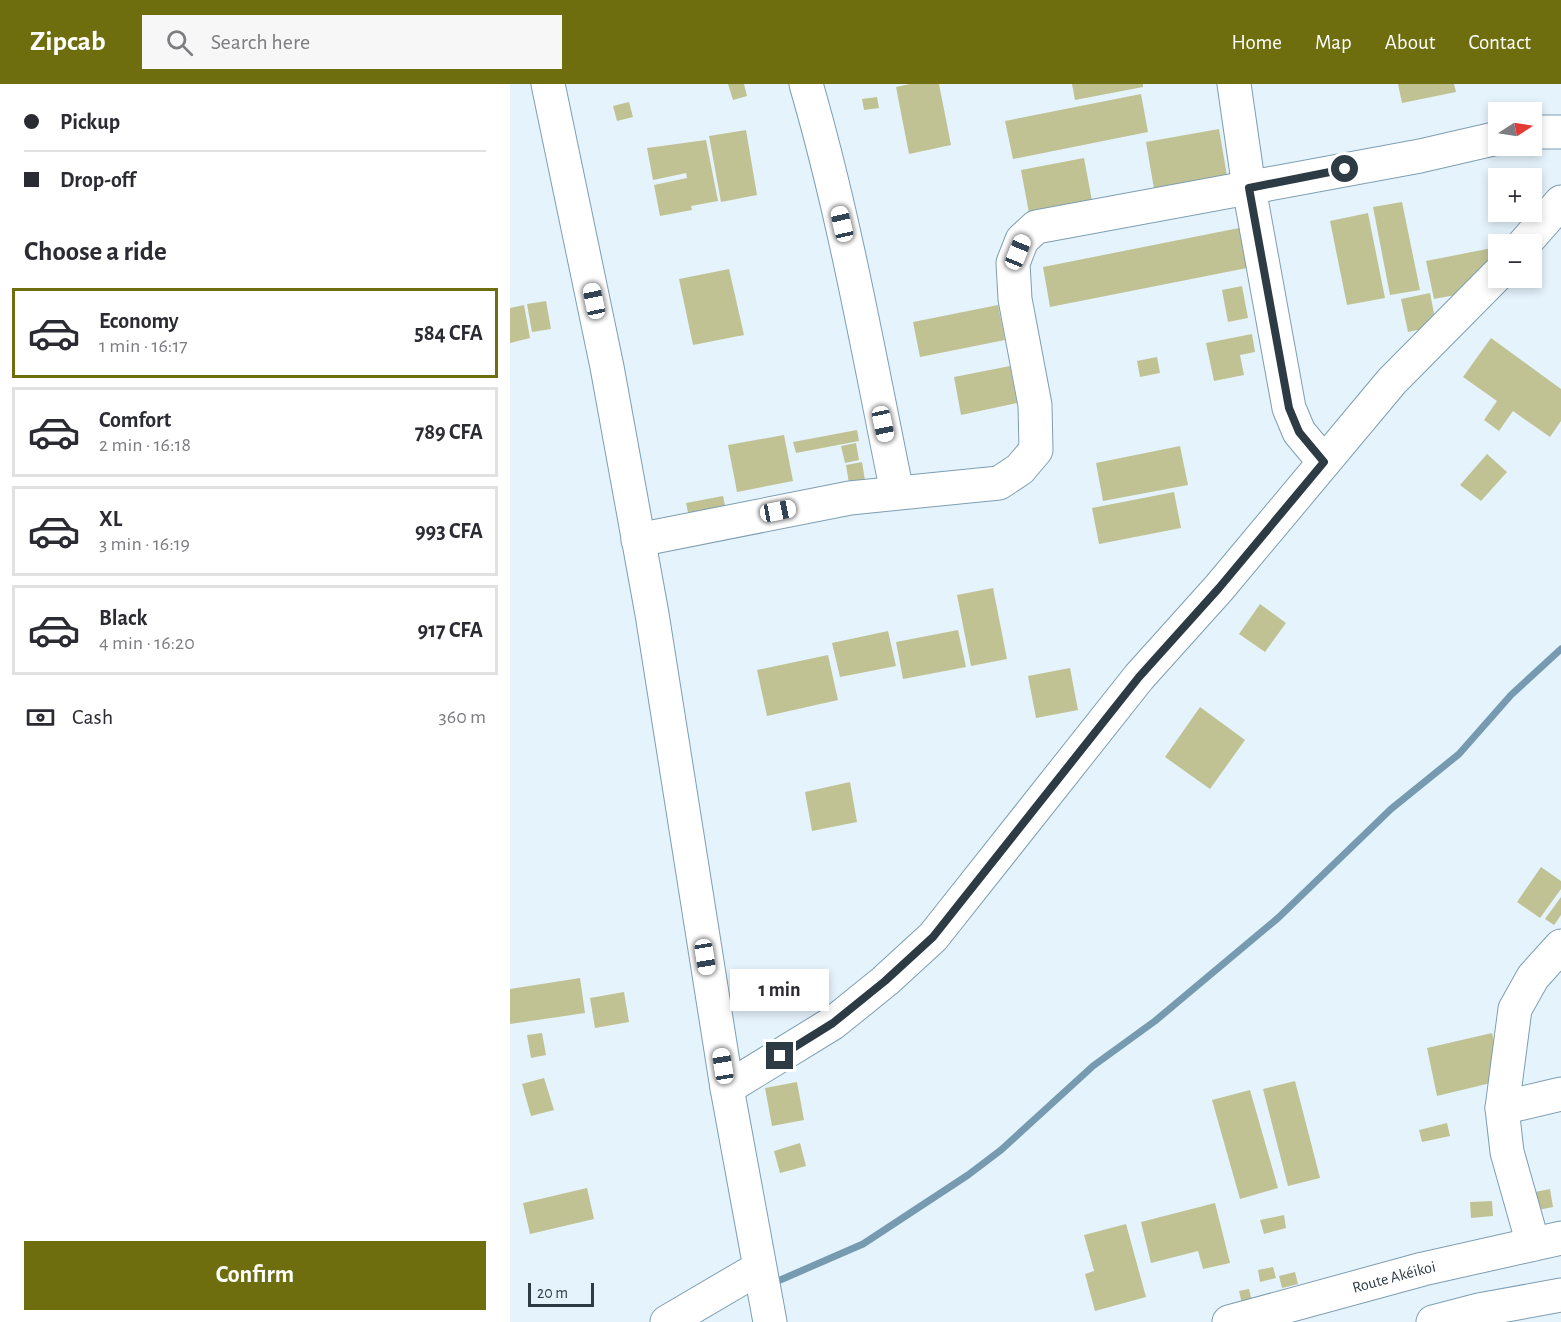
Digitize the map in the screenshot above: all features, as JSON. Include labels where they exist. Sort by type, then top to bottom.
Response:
[{"type":"street","points":[[548,84],[607,367],[638,540],[727,1088],[770,1322]]},
{"type":"street","points":[[806,84],[823,143],[851,265],[897,492]]},
{"type":"street","points":[[1234,84],[1249,188],[1289,408],[1299,432],[1324,462]]},
{"type":"street","points":[[1542,132],[1561,132]]},
{"type":"street","points":[[638,540],[809,506],[897,492],[999,483],[1020,469],[1036,450],[1035,405],[1015,299],[1013,263],[1022,240],[1036,227],[1420,156],[1488,140]]},
{"type":"street","points":[[1533,234],[1561,202]]},
{"type":"street","points":[[727,1088],[833,1023],[885,981],[933,937],[1139,677],[1219,588],[1392,381],[1488,284]]},
{"type":"street","points":[[1547,1241],[1507,1152],[1502,1108],[1515,1009],[1533,977],[1561,946]]},
{"type":"street","points":[[1502,1108],[1561,1094]]},
{"type":"street","name":"Route Akéikoi","points":[[1229,1322],[1370,1283],[1547,1241]]},
{"type":"street","points":[[667,1322],[759,1268]]},
{"type":"street","points":[[1433,1322],[1480,1316],[1561,1296]]},
{"type":"building","points":[[728,84],[744,84],[747,96],[733,100]]},
{"type":"building","points":[[910,84],[939,84],[951,145],[909,154],[896,87]]},
{"type":"building","points":[[1072,84],[1143,84],[1143,87],[1075,100]]},
{"type":"building","points":[[1398,84],[1454,84],[1456,92],[1402,103]]},
{"type":"building","points":[[1141,94],[1148,132],[1013,159],[1005,121]]},
{"type":"building","points":[[877,97],[879,108],[864,110],[862,99]]},
{"type":"building","points":[[629,102],[633,117],[617,121],[613,106]]},
{"type":"building","points":[[1219,129],[1227,176],[1154,189],[1146,142]]},
{"type":"building","points":[[746,130],[757,195],[721,202],[709,136]]},
{"type":"building","points":[[706,140],[718,201],[691,206],[692,210],[660,216],[654,185],[687,178],[686,173],[653,180],[647,148]]},
{"type":"building","points":[[1084,158],[1092,201],[1029,213],[1021,170]]},
{"type":"building","points":[[1402,202],[1420,290],[1390,295],[1373,207]]},
{"type":"building","points":[[1368,213],[1385,298],[1347,305],[1330,221]]},
{"type":"building","points":[[1239,228],[1247,268],[1050,307],[1043,267]]},
{"type":"building","points":[[1488,249],[1488,280],[1472,292],[1434,299],[1426,261]]},
{"type":"building","points":[[729,269],[744,335],[693,345],[679,279]]},
{"type":"building","points":[[1242,286],[1248,318],[1228,322],[1222,290]]},
{"type":"building","points":[[1430,293],[1438,334],[1427,328],[1408,332],[1401,299]]},
{"type":"building","points":[[546,301],[551,329],[532,332],[527,304]]},
{"type":"building","points":[[524,305],[530,338],[510,343],[510,308]]},
{"type":"building","points":[[998,305],[1005,340],[920,357],[913,322]]},
{"type":"building","points":[[1252,334],[1255,352],[1240,355],[1244,375],[1214,381],[1206,343]]},
{"type":"building","points":[[1491,338],[1561,389],[1561,421],[1550,437],[1513,411],[1499,431],[1484,420],[1497,401],[1463,377]]},
{"type":"building","points":[[1157,357],[1160,373],[1140,377],[1137,361]]},
{"type":"building","points":[[1010,366],[1017,403],[961,415],[954,377]]},
{"type":"building","points":[[857,430],[859,441],[796,453],[793,442]]},
{"type":"building","points":[[784,435],[793,481],[737,492],[728,445]]},
{"type":"building","points":[[856,443],[859,460],[845,463],[841,446]]},
{"type":"building","points":[[1180,446],[1188,485],[1103,501],[1096,463]]},
{"type":"building","points":[[1487,454],[1507,472],[1481,501],[1460,485]]},
{"type":"building","points":[[862,462],[867,493],[851,496],[846,465]]},
{"type":"building","points":[[1174,492],[1181,528],[1099,544],[1092,508]]},
{"type":"building","points":[[723,496],[726,510],[689,517],[686,503]]},
{"type":"building","points":[[993,588],[1007,659],[971,666],[957,595]]},
{"type":"building","points":[[1260,604],[1286,623],[1265,652],[1239,634]]},
{"type":"building","points":[[958,630],[966,667],[903,679],[896,642]]},
{"type":"building","points":[[888,631],[896,666],[840,677],[832,643]]},
{"type":"building","points":[[828,655],[838,700],[767,716],[757,670]]},
{"type":"building","points":[[1070,668],[1078,710],[1036,718],[1028,676]]},
{"type":"building","points":[[1200,707],[1245,740],[1210,789],[1165,757]]},
{"type":"building","points":[[850,782],[857,822],[812,831],[805,792]]},
{"type":"building","points":[[1541,867],[1561,881],[1561,889],[1540,918],[1517,902]]},
{"type":"building","points":[[1561,897],[1561,915],[1554,925],[1545,919]]},
{"type":"building","points":[[580,978],[585,1013],[510,1024],[510,989]]},
{"type":"building","points":[[624,992],[629,1022],[595,1028],[590,998]]},
{"type":"building","points":[[542,1033],[546,1055],[531,1058],[527,1035]]},
{"type":"building","points":[[1492,1033],[1503,1080],[1437,1096],[1427,1048]]},
{"type":"building","points":[[544,1078],[554,1110],[531,1116],[522,1084]]},
{"type":"building","points":[[1295,1081],[1320,1178],[1288,1186],[1263,1089]]},
{"type":"building","points":[[797,1082],[804,1120],[772,1126],[765,1088]]},
{"type":"building","points":[[1250,1090],[1278,1188],[1240,1199],[1212,1100]]},
{"type":"building","points":[[1447,1123],[1450,1136],[1422,1142],[1419,1130]]},
{"type":"building","points":[[800,1143],[806,1166],[780,1173],[774,1151]]},
{"type":"building","points":[[587,1188],[594,1219],[530,1234],[523,1203]]},
{"type":"building","points":[[1550,1189],[1553,1207],[1538,1210],[1535,1192]]},
{"type":"building","points":[[1492,1201],[1493,1216],[1471,1218],[1470,1202]]},
{"type":"building","points":[[1215,1203],[1230,1263],[1203,1269],[1198,1251],[1151,1263],[1141,1222]]},
{"type":"building","points":[[1284,1215],[1286,1228],[1264,1234],[1260,1220]]},
{"type":"building","points":[[1126,1224],[1146,1297],[1095,1311],[1085,1274],[1094,1271],[1084,1235]]},
{"type":"building","points":[[1273,1267],[1276,1278],[1260,1282],[1258,1270]]},
{"type":"building","points":[[1295,1272],[1298,1284],[1282,1288],[1279,1276]]},
{"type":"building","points":[[1249,1289],[1253,1306],[1243,1308],[1239,1291]]},
{"type":"waterway","points":[[771,1284],[863,1244],[968,1175],[1001,1150],[1093,1066],[1155,1021],[1278,918],[1391,809],[1459,754],[1511,695],[1561,649]]},
{"type":"route","points":[[780,1056],[833,1023],[885,981],[933,937],[1139,677],[1219,588],[1324,462],[1299,432],[1289,408],[1249,188],[1345,169]]}]
